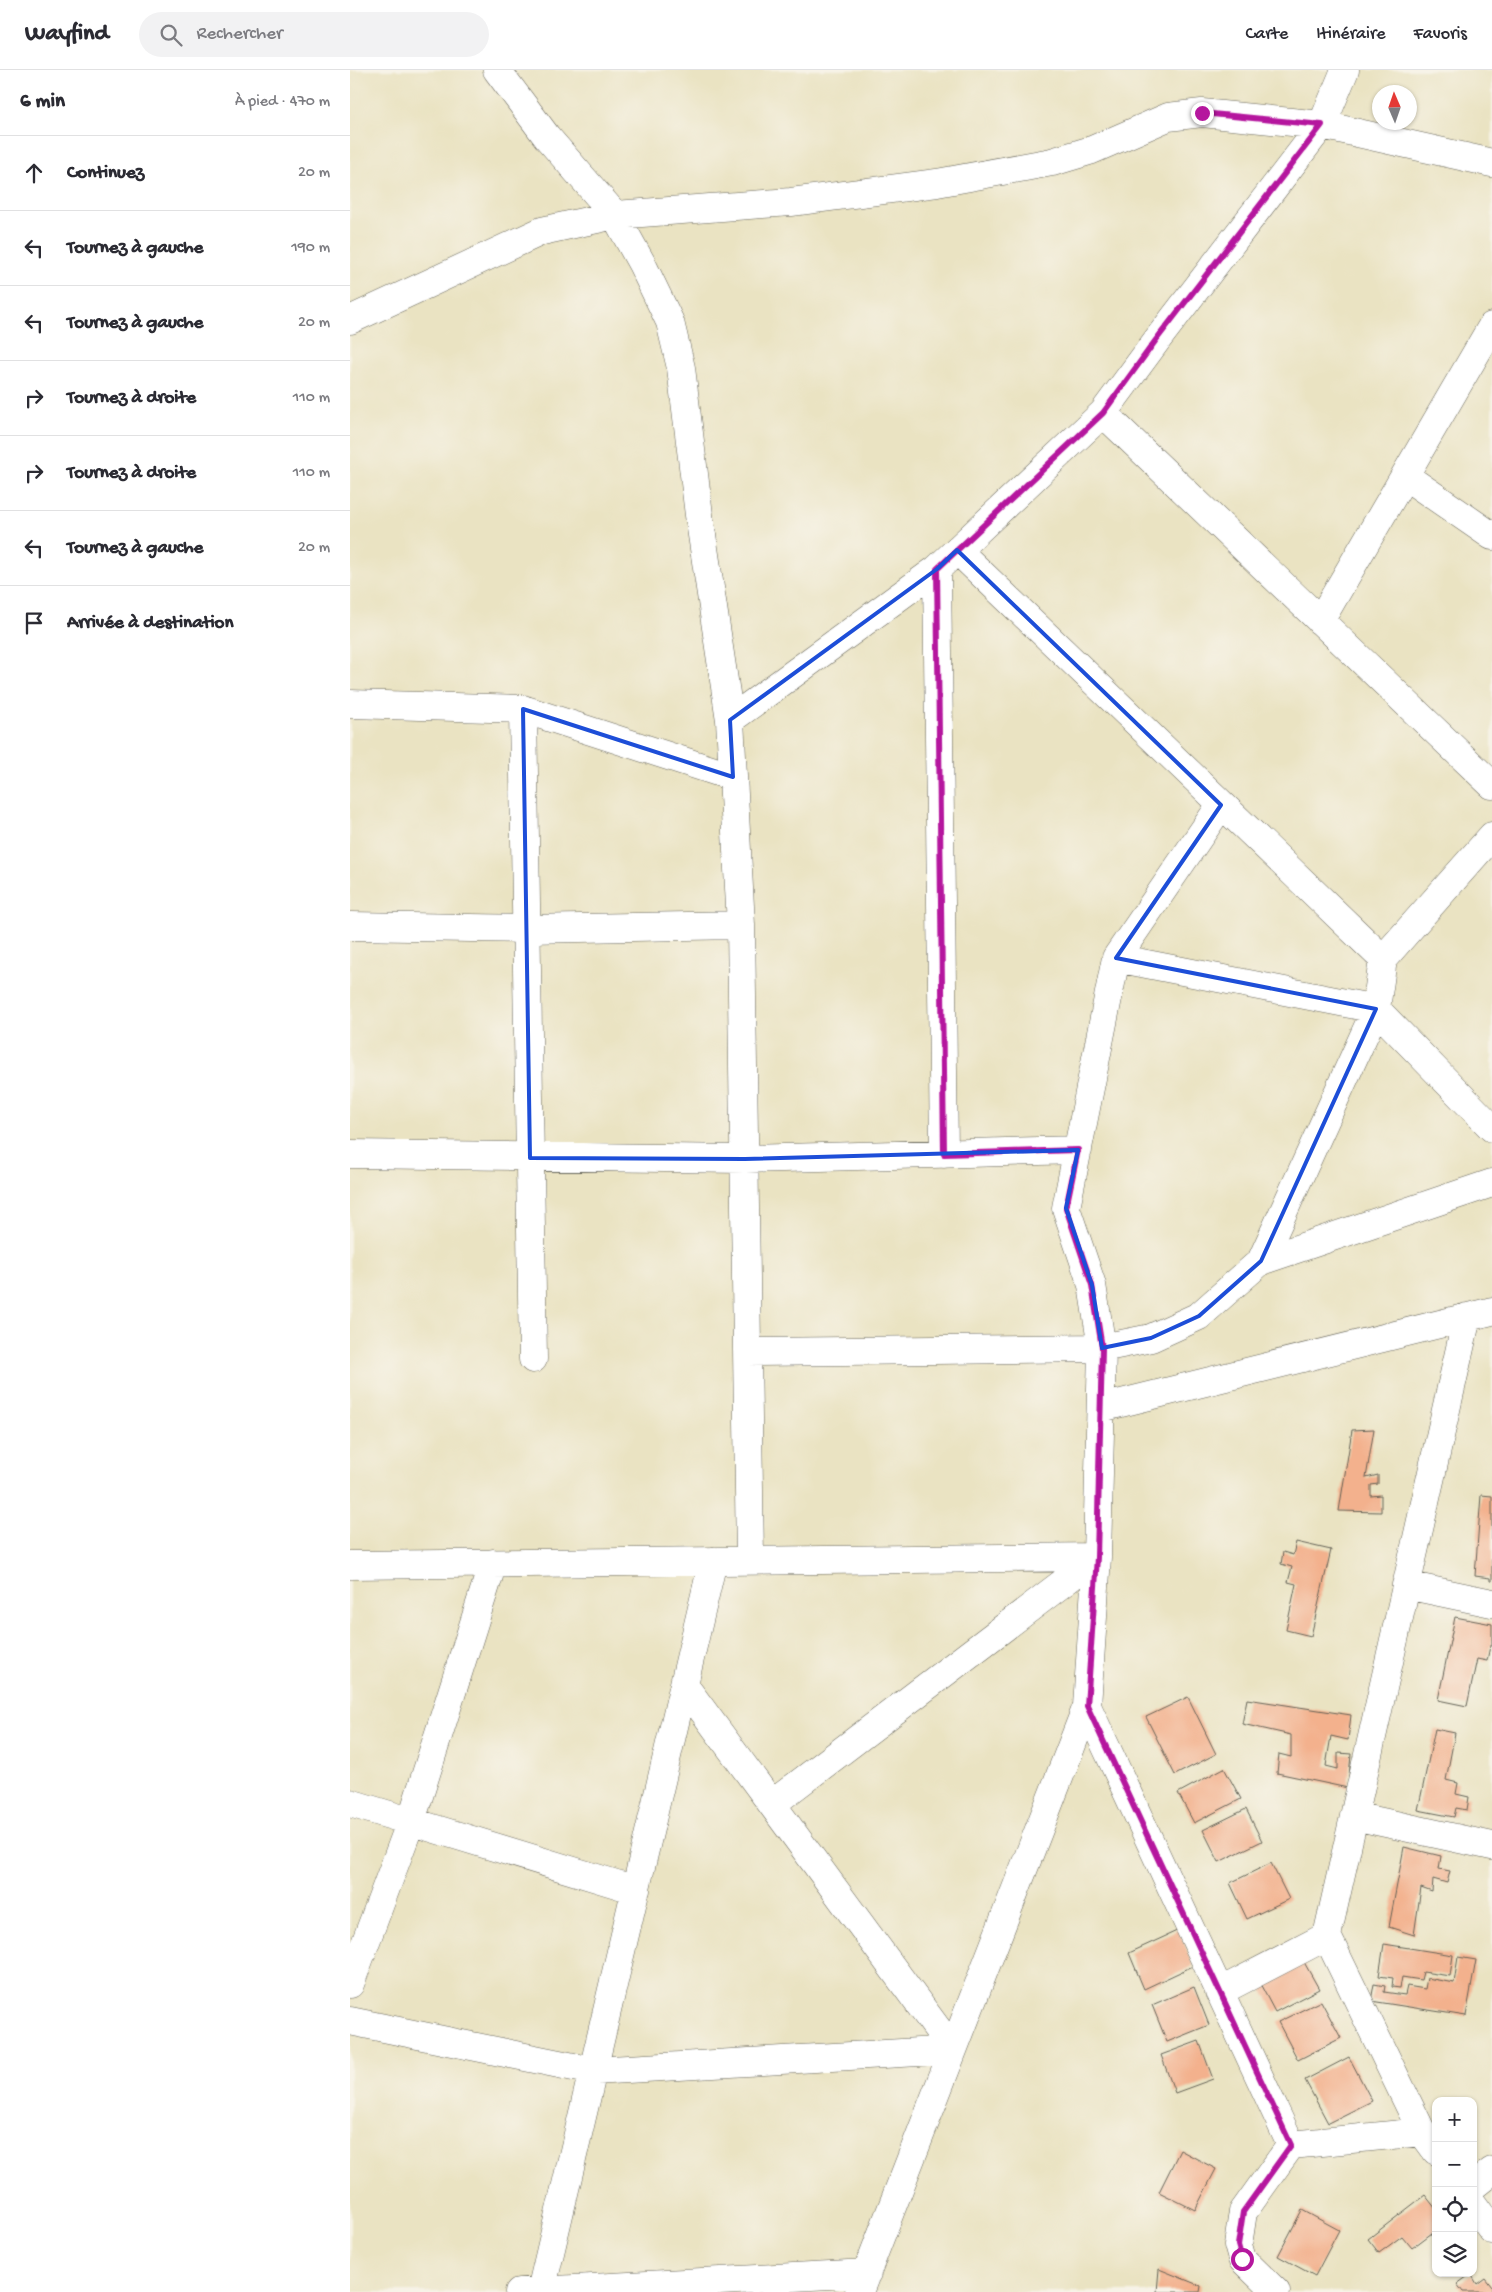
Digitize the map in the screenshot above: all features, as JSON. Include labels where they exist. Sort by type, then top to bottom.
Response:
[{"type":"street","points":[[497,70],[547,137],[615,214],[670,322],[680,368],[699,515],[730,720],[741,926],[750,1560]]},
{"type":"street","points":[[730,720],[937,569],[1103,413],[1156,340],[1322,125],[1345,70]]},
{"type":"street","points":[[350,320],[542,232],[615,214],[791,202],[937,183],[1052,162],[1092,150],[1168,117],[1202,113],[1322,125],[1492,163]]},
{"type":"street","points":[[1320,621],[1492,326]]},
{"type":"street","points":[[1103,413],[1492,785]]},
{"type":"street","points":[[1405,476],[1492,536]]},
{"type":"street","points":[[957,550],[1383,959]]},
{"type":"street","points":[[937,569],[944,1154]]},
{"type":"street","points":[[350,704],[523,709],[733,777]]},
{"type":"street","points":[[523,709],[533,1359]]},
{"type":"street","points":[[714,1561],[592,2072],[530,2291],[863,2282],[1087,1706],[1097,1557],[1102,1348],[1092,1285],[1066,1208],[1116,958],[1221,804]]},
{"type":"street","points":[[1261,1262],[1376,1009],[1383,959],[1492,836]]},
{"type":"street","points":[[350,926],[526,929],[741,926]]},
{"type":"street","points":[[1116,958],[1376,1009],[1492,1128]]},
{"type":"street","points":[[350,1154],[530,1158],[745,1159],[1078,1150]]},
{"type":"street","points":[[748,1352],[1102,1348],[1151,1338],[1199,1316],[1261,1262],[1492,1183]]},
{"type":"street","points":[[1100,1408],[1480,1314],[1406,1585],[1327,1936],[1429,2142],[1291,2145]]},
{"type":"street","points":[[350,1564],[1097,1557]]},
{"type":"street","points":[[772,1804],[1097,1557]]},
{"type":"street","points":[[350,1984],[411,1821],[492,1563]]},
{"type":"street","points":[[1406,1585],[1492,1603]]},
{"type":"street","points":[[684,1685],[953,2050]]},
{"type":"street","points":[[1087,1706],[1291,2145]]},
{"type":"street","points":[[350,1803],[636,1890]]},
{"type":"street","points":[[1354,1816],[1492,1846]]},
{"type":"street","points":[[1220,1992],[1327,1936]]},
{"type":"street","points":[[350,2021],[592,2072],[953,2050]]},
{"type":"street","points":[[1276,2292],[1242,2259],[1238,2245],[1243,2212],[1291,2145]]},
{"type":"street","points":[[1477,2183],[1492,2171]]},
{"type":"street","points":[[1477,2209],[1492,2230]]},
{"type":"highlighted area","points":[[957,550],[1221,805],[1116,958],[1376,1009],[1261,1261],[1199,1316],[1151,1338],[1102,1348],[1092,1285],[1066,1208],[1078,1150],[745,1159],[530,1158],[523,709],[733,777],[730,720],[937,569]]},
{"type":"building","points":[[1374,1429],[1366,1478],[1378,1475],[1378,1484],[1371,1485],[1371,1496],[1381,1495],[1381,1512],[1339,1511],[1352,1430]]},
{"type":"building","points":[[1481,1495],[1492,1496],[1492,1581],[1490,1581],[1490,1578],[1475,1576]]},
{"type":"building","points":[[1296,1542],[1331,1550],[1311,1636],[1286,1630],[1296,1584],[1288,1582],[1292,1567],[1281,1564],[1283,1552],[1293,1555]]},
{"type":"building","points":[[1455,1617],[1492,1624],[1492,1646],[1490,1646],[1487,1661],[1477,1659],[1467,1706],[1438,1700]]},
{"type":"building","points":[[1188,1697],[1216,1754],[1175,1775],[1146,1717]]},
{"type":"building","points":[[1247,1699],[1351,1715],[1348,1740],[1331,1736],[1326,1766],[1338,1769],[1338,1753],[1351,1754],[1348,1788],[1277,1773],[1279,1754],[1291,1757],[1291,1735],[1242,1724]]},
{"type":"building","points":[[1435,1729],[1455,1733],[1446,1780],[1458,1783],[1456,1794],[1469,1797],[1467,1810],[1456,1808],[1454,1817],[1418,1810]]},
{"type":"building","points":[[1224,1768],[1241,1799],[1194,1823],[1178,1793]]},
{"type":"building","points":[[1246,1809],[1262,1841],[1219,1862],[1203,1830]]},
{"type":"building","points":[[1404,1847],[1441,1856],[1439,1869],[1450,1871],[1447,1883],[1433,1879],[1432,1892],[1421,1888],[1414,1935],[1389,1927]]},
{"type":"building","points":[[1271,1863],[1289,1899],[1247,1919],[1230,1883]]},
{"type":"building","points":[[1179,1930],[1193,1966],[1144,1989],[1129,1953]]},
{"type":"building","points":[[1384,1944],[1453,1955],[1450,1976],[1423,1972],[1421,1980],[1402,1977],[1400,1988],[1392,1987],[1393,1978],[1379,1976]]},
{"type":"building","points":[[1300,1955],[1319,1989],[1275,2012],[1257,1978]]},
{"type":"building","points":[[1458,1957],[1476,1960],[1466,2016],[1371,2001],[1374,1984],[1385,1986],[1384,1992],[1405,1995],[1407,1986],[1425,1989],[1427,1978],[1454,1983]]},
{"type":"building","points":[[1194,1987],[1209,2025],[1167,2042],[1152,2005]]},
{"type":"building","points":[[1321,2001],[1341,2038],[1298,2060],[1278,2022]]},
{"type":"building","points":[[1199,2041],[1213,2079],[1175,2093],[1161,2055]]},
{"type":"building","points":[[1349,2057],[1372,2101],[1328,2123],[1305,2080]]},
{"type":"building","points":[[1180,2150],[1216,2169],[1195,2210],[1159,2192]]},
{"type":"building","points":[[1425,2195],[1432,2204],[1432,2233],[1412,2248],[1402,2236],[1379,2253],[1368,2239]]},
{"type":"building","points":[[1302,2210],[1339,2230],[1315,2276],[1278,2256]]},
{"type":"building","points":[[1159,2269],[1201,2286],[1200,2292],[1157,2292]]},
{"type":"building","points":[[1467,2277],[1473,2277],[1477,2284],[1485,2278],[1492,2287],[1492,2292],[1463,2292],[1457,2284]]},
{"type":"route","points":[[1202,113],[1322,125],[1156,340],[1103,413],[937,569],[944,1154],[1078,1150],[1066,1208],[1092,1285],[1102,1348],[1097,1557],[1087,1706],[1291,2145],[1243,2212],[1238,2245],[1239,2254],[1242,2259]]}]
